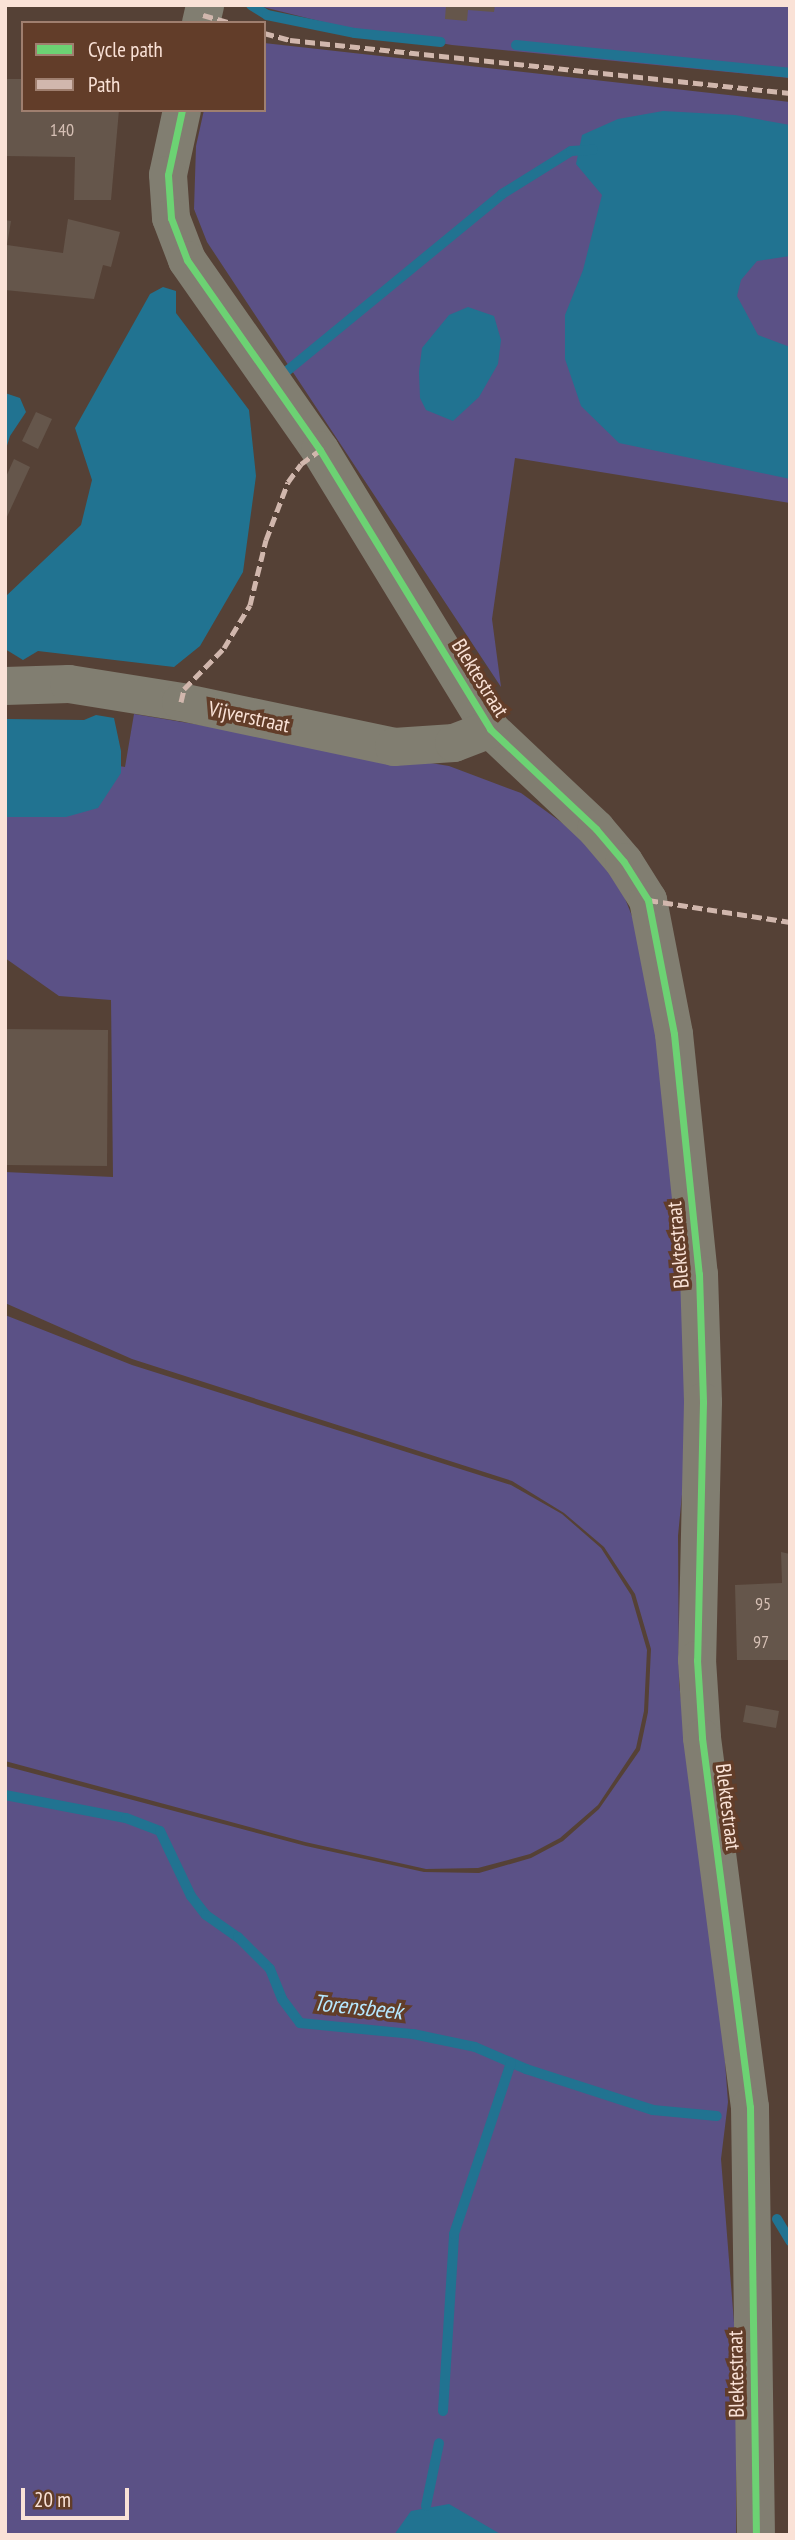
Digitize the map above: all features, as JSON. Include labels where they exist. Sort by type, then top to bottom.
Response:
[{"type":"street","name":"Blektestraat","points":[[182,112],[168,175],[171,218],[187,260],[320,450],[490,729],[596,829],[624,862],[648,900],[674,1034],[699,1274],[703,1402],[697,1660],[702,1738],[750,2107],[756,2535]]},
{"type":"street","name":"Vijverstraat","points":[[5,686],[94,688],[394,747],[454,743],[490,729]]},
{"type":"shaded area","points":[[255,5],[790,5],[790,78],[452,45],[339,26]]},
{"type":"shaded area","points":[[266,43],[790,102],[790,503],[515,458],[492,619],[501,687],[207,242],[194,209],[196,146],[204,112],[266,112]]},
{"type":"shaded area","points":[[134,714],[449,766],[521,793],[583,838],[616,876],[650,961],[686,1285],[689,1421],[678,1536],[679,1684],[720,1995],[728,2102],[721,2159],[736,2348],[736,2535],[5,2535],[5,1766],[306,1846],[424,1872],[479,1873],[531,1858],[563,1841],[599,1809],[640,1750],[648,1712],[651,1649],[635,1594],[604,1547],[564,1513],[512,1481],[132,1359],[5,1303],[5,1172],[113,1177],[111,1000],[59,996],[5,958],[5,747],[125,767]]},
{"type":"shaded area","points":[[5,1315],[132,1365],[511,1485],[562,1514],[601,1548],[631,1595],[647,1650],[644,1711],[636,1748],[598,1805],[560,1838],[530,1854],[478,1868],[426,1869],[305,1842],[5,1761]]},
{"type":"water","points":[[663,111],[735,115],[790,125],[790,256],[757,261],[741,280],[737,296],[758,335],[790,347],[790,479],[619,443],[581,406],[565,359],[565,315],[583,270],[602,195],[576,164],[582,135],[618,119]]},
{"type":"water","points":[[163,287],[176,291],[176,313],[249,410],[256,476],[243,572],[200,646],[174,667],[38,651],[23,660],[5,649],[5,597],[81,525],[92,480],[75,428],[150,294]]},
{"type":"water","points":[[468,307],[494,316],[501,340],[498,364],[479,397],[453,421],[426,410],[420,398],[422,348],[449,315]]},
{"type":"water","points":[[5,393],[20,398],[26,412],[10,436],[5,452]]},
{"type":"water","points":[[96,715],[114,718],[121,751],[121,773],[98,808],[66,817],[5,817],[5,719],[84,720]]},
{"type":"water","points":[[449,2504],[502,2535],[394,2535],[411,2511]]},
{"type":"building","points":[[446,5],[495,5],[494,12],[468,10],[467,21],[445,19]]},
{"type":"building","points":[[5,79],[21,79],[21,112],[119,112],[111,200],[74,200],[75,157],[5,156]]},
{"type":"building","points":[[68,219],[120,232],[111,267],[103,265],[94,299],[5,290],[5,220],[11,221],[7,245],[63,253]]},
{"type":"building","points":[[36,412],[52,419],[38,449],[22,441]]},
{"type":"building","points":[[14,459],[30,467],[5,521],[5,479]]},
{"type":"building","points":[[5,1029],[108,1030],[107,1166],[5,1165]]},
{"type":"building","points":[[781,1552],[790,1554],[790,1660],[737,1660],[735,1585],[782,1583]]},
{"type":"building","points":[[746,1705],[779,1711],[776,1728],[743,1722]]},
{"type":"waterway","points":[[251,5],[267,15],[355,33],[441,42]]},
{"type":"waterway","points":[[516,45],[790,73]]},
{"type":"waterway","points":[[282,375],[502,194],[571,151],[593,150]]},
{"type":"waterway","name":"Torensbeek","points":[[5,1795],[126,1818],[160,1831],[191,1896],[206,1915],[238,1937],[270,1969],[282,1999],[300,2023],[413,2034],[475,2047],[526,2069],[653,2110],[717,2116]]},
{"type":"waterway","points":[[443,2411],[454,2234],[511,2063]]},
{"type":"waterway","name":"Torensbeek","points":[[777,2219],[790,2241]]},
{"type":"waterway","points":[[426,2506],[439,2443]]},
{"type":"marked path","points":[[203,15],[224,21]]},
{"type":"marked path","points":[[266,34],[290,40],[790,93]]},
{"type":"marked path","points":[[181,702],[184,689],[224,648],[250,605],[266,540],[288,482],[301,464],[320,450]]},
{"type":"marked path","points":[[648,900],[790,922]]},
{"type":"cycle path","points":[[182,112],[168,175],[171,218],[187,260],[320,450],[490,729],[596,829],[624,862],[648,900],[674,1034],[699,1274],[703,1402],[697,1660],[702,1738],[750,2107],[756,2535]]}]
